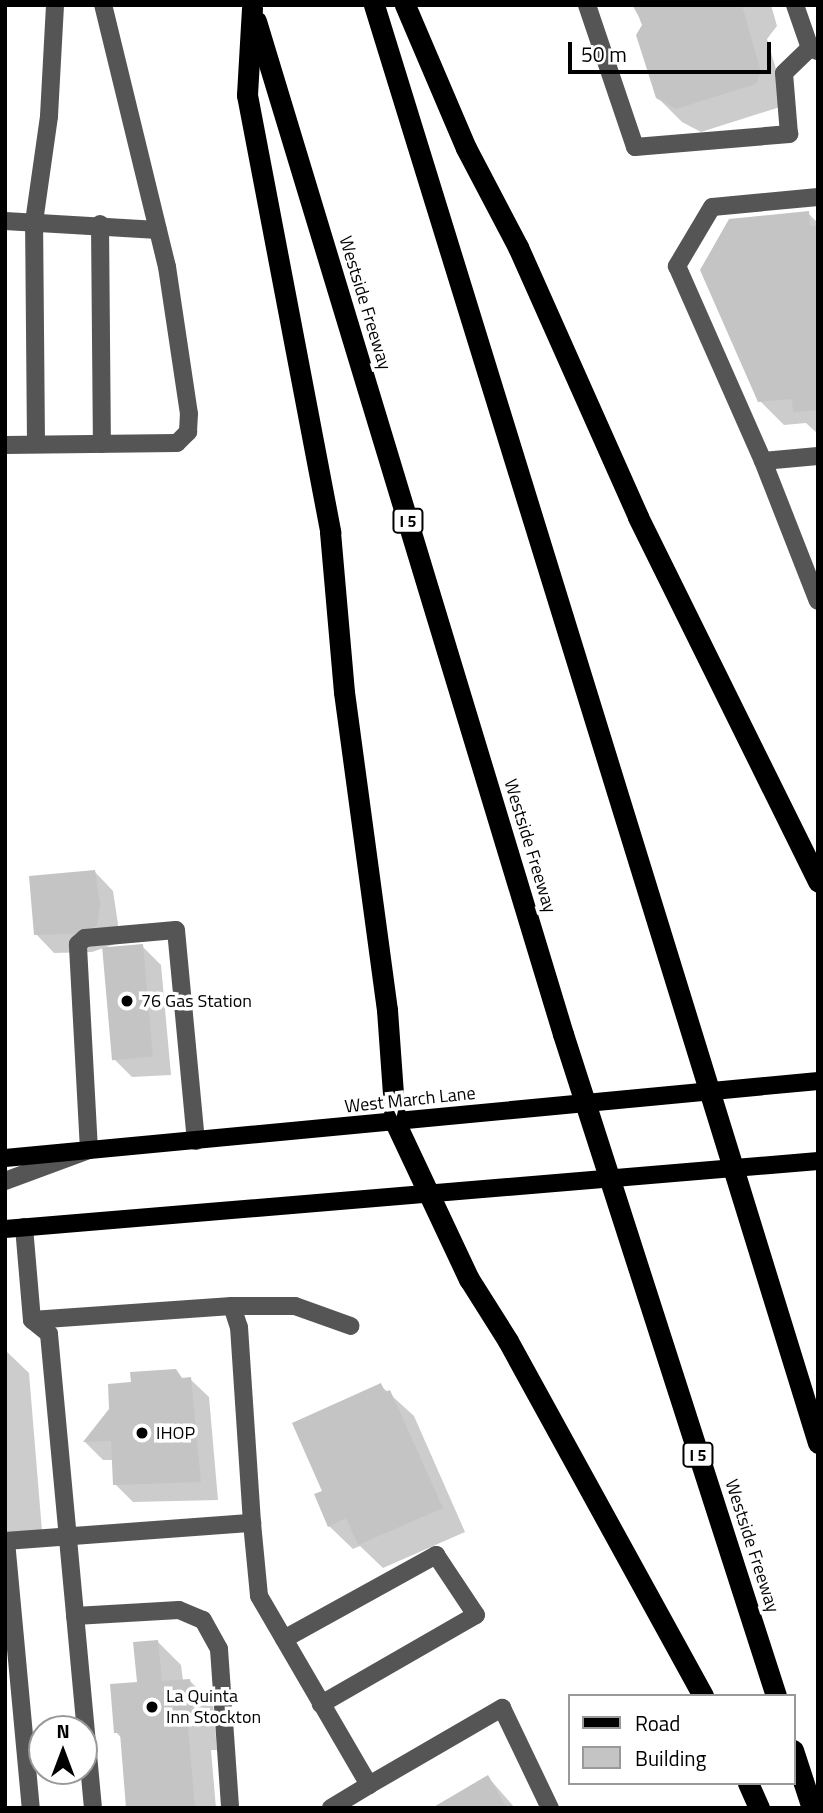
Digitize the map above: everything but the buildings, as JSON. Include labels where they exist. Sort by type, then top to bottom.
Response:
[{"type":"highway","points":[[374,5],[740,1199],[818,1443]]},
{"type":"highway","points":[[405,5],[466,148],[519,247],[638,517],[818,882]]},
{"type":"highway","points":[[252,6],[247,95],[330,532],[344,692],[387,1010],[395,1122],[425,1192],[469,1279],[508,1340],[703,1694]]},
{"type":"highway","name":"Westside Freeway","points":[[252,6],[563,1034],[775,1694]]},
{"type":"highway","points":[[795,1756],[812,1808]]},
{"type":"highway","points":[[749,1785],[759,1808]]},
{"type":"main road","name":"West March Lane","points":[[5,1158],[818,1081]]},
{"type":"main road","points":[[5,1229],[818,1161]]},
{"type":"lane","points":[[36,444],[34,222],[49,116],[55,5]]},
{"type":"lane","points":[[5,445],[177,443],[188,432],[189,414],[158,230],[103,5]]},
{"type":"lane","points":[[587,5],[635,148],[789,134],[784,73],[814,49],[796,5]]},
{"type":"lane","points":[[818,197],[712,206],[677,266],[763,461],[818,601]]},
{"type":"lane","points":[[5,221],[100,224],[158,230]]},
{"type":"lane","points":[[100,224],[102,444]]},
{"type":"lane","points":[[763,461],[818,456]]},
{"type":"lane","points":[[5,1181],[89,1150],[78,944],[85,938],[176,930],[196,1141]]},
{"type":"lane","points":[[24,1227],[32,1320],[49,1334],[93,1808]]},
{"type":"lane","points":[[32,1320],[232,1306],[295,1306],[351,1326]]},
{"type":"lane","points":[[232,1306],[239,1326],[259,1597],[369,1785]]},
{"type":"lane","points":[[31,1808],[6,1541],[252,1523]]},
{"type":"lane","points":[[284,1639],[436,1555],[476,1615],[321,1704]]},
{"type":"lane","points":[[75,1616],[179,1611],[203,1619],[219,1649],[230,1808]]},
{"type":"lane","points":[[331,1808],[502,1708],[550,1808]]},
{"type":"place","name":"76 Gas Station","points":[[127,1001]]},
{"type":"place","name":"IHOP","points":[[142,1433]]},
{"type":"place","name":"La Quinta Inn Stockton","points":[[152,1707]]}]
